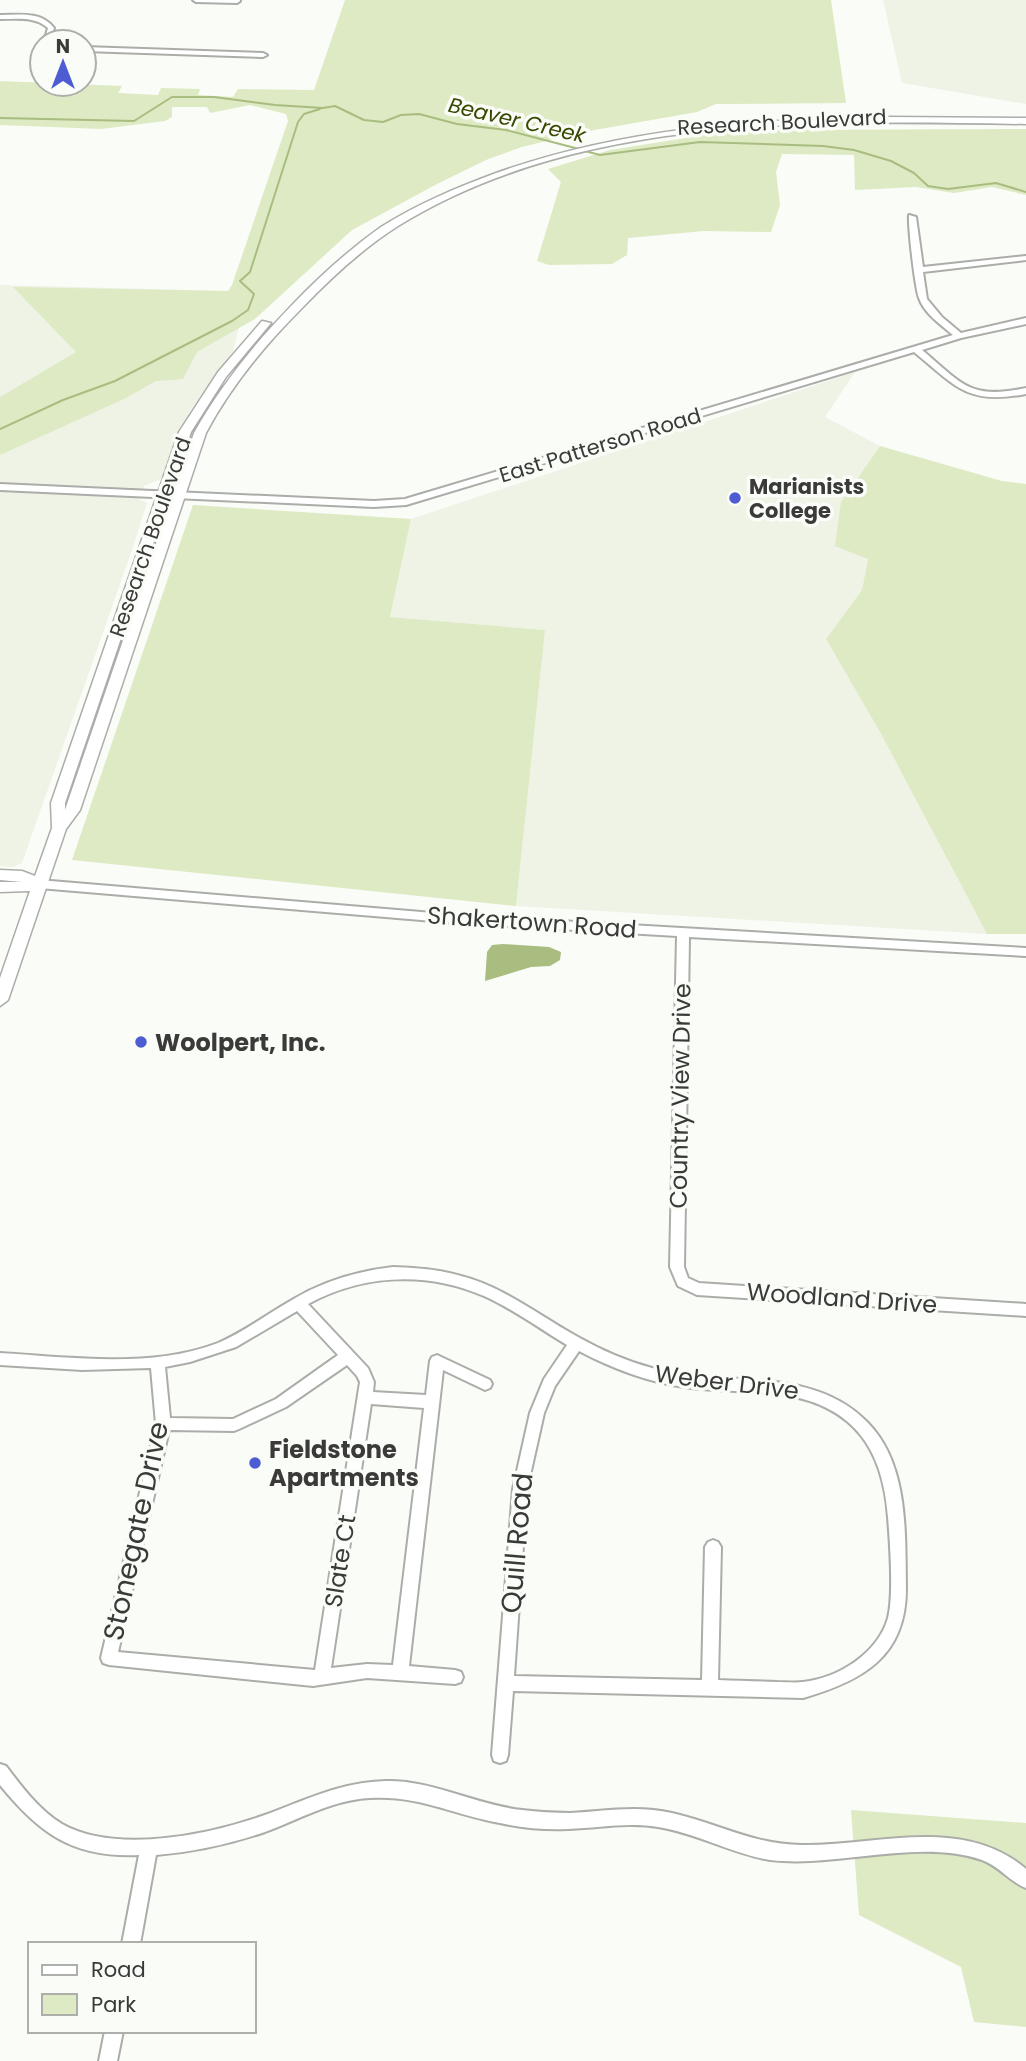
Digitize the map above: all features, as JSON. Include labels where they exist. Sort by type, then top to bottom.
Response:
[{"type":"main road","name":"Research Boulevard","points":[[59,828],[58,803],[102,678],[171,495],[200,433],[229,383],[279,324],[340,265],[384,230],[418,210],[548,155],[589,142],[687,125],[772,119],[1026,119]]},
{"type":"main road","name":"Research Boulevard","points":[[548,155],[693,130],[764,124],[1026,119]]},
{"type":"main road","name":"Research Boulevard","points":[[0,1000],[59,828],[73,810],[117,679],[171,495]]},
{"type":"main road","points":[[102,678],[117,679]]},
{"type":"main road","points":[[0,875],[22,876],[39,884]]},
{"type":"main road","points":[[0,887],[17,888],[39,884]]},
{"type":"street","points":[[196,0],[237,1]]},
{"type":"street","points":[[0,17],[35,18],[47,22],[51,28]]},
{"type":"street","points":[[98,49],[263,55]]},
{"type":"street","points":[[912,218],[922,295],[926,304],[958,336]]},
{"type":"street","points":[[918,270],[1026,258]]},
{"type":"street","name":"East Patterson Road","points":[[171,495],[374,504],[406,502],[958,336],[1026,321]]},
{"type":"street","points":[[916,349],[975,395],[998,398],[1026,391]]},
{"type":"street","points":[[0,488],[171,495]]},
{"type":"street","name":"Shakertown Road","points":[[39,884],[457,919],[1026,951]]},
{"type":"street","name":"Country View Drive","points":[[677,1260],[683,932]]},
{"type":"street","name":"Woodland Drive","points":[[677,1260],[678,1276],[688,1286],[698,1289],[1026,1310]]},
{"type":"street","name":"Weber Drive","points":[[0,1359],[108,1365],[182,1359],[246,1337],[324,1289],[357,1279],[393,1273],[450,1278],[481,1287],[576,1344],[617,1364],[659,1376],[695,1382],[788,1389],[817,1395],[847,1411],[865,1428],[886,1461],[893,1484],[898,1599],[896,1622],[881,1649],[861,1669],[835,1682],[803,1690],[505,1683]]},
{"type":"street","name":"Slate Ct","points":[[299,1304],[363,1372],[367,1382],[322,1676]]},
{"type":"street","name":"Quill Road","points":[[500,1755],[520,1489],[526,1450],[549,1383],[576,1344]]},
{"type":"street","points":[[163,1423],[234,1425],[281,1403],[347,1357]]},
{"type":"street","points":[[400,1673],[437,1361],[485,1384]]},
{"type":"street","name":"Stonegate Drive","points":[[158,1362],[163,1423],[108,1658],[322,1676]]},
{"type":"street","points":[[365,1398],[432,1402]]},
{"type":"street","points":[[710,1687],[713,1547]]},
{"type":"street","points":[[322,1676],[367,1671],[456,1677]]},
{"type":"street","points":[[0,1772],[41,1818],[76,1840],[99,1844],[149,1847],[219,1838],[265,1824],[332,1795],[357,1790],[390,1789],[416,1791],[519,1819],[568,1821],[645,1817],[697,1828],[755,1849],[833,1852],[947,1844],[988,1855],[1009,1866],[1026,1880]]},
{"type":"street","points":[[131,1942],[149,1847]]},
{"type":"street","points":[[108,2061],[114,2033]]},
{"type":"shaded area","points":[[883,0],[1026,0],[1026,104],[902,83]]},
{"type":"shaded area","points":[[0,285],[228,291],[242,316],[233,351],[189,412],[161,479],[144,486],[139,499],[147,503],[133,547],[22,863],[13,867],[0,866]]},
{"type":"shaded area","points":[[855,372],[825,417],[880,446],[841,502],[868,558],[862,590],[826,639],[880,732],[987,934],[516,906],[545,630],[390,617],[411,519]]},
{"type":"shaded area","points":[[492,945],[549,947],[561,952],[560,960],[550,966],[531,967],[485,981],[487,952]]},
{"type":"green space","points":[[345,0],[831,0],[846,103],[716,104],[697,112],[583,132],[522,147],[486,160],[352,230],[255,319],[197,352],[183,379],[156,381],[124,399],[0,455],[0,397],[76,352],[13,287],[228,291],[288,121],[286,114],[250,105],[210,113],[207,107],[172,107],[172,117],[165,121],[101,129],[0,125],[0,81],[28,82],[28,98],[98,98],[98,85],[122,86],[118,93],[158,95],[161,88],[200,89],[198,95],[233,97],[238,89],[314,90]]},
{"type":"green space","points":[[1026,129],[1026,195],[992,187],[954,193],[916,187],[855,190],[854,155],[782,154],[776,172],[780,205],[771,232],[704,231],[628,238],[627,255],[612,264],[549,265],[537,261],[561,182],[548,169],[610,150],[711,134],[769,130]]},
{"type":"green space","points":[[880,446],[1002,481],[1026,484],[1026,934],[987,934],[880,732],[826,639],[862,590],[868,559],[835,546],[841,502]]},
{"type":"green space","points":[[193,505],[411,519],[390,617],[545,630],[516,906],[72,860]]},
{"type":"green space","points":[[851,1810],[1026,1823],[1026,2027],[974,2022],[961,1967],[859,1915]]},
{"type":"waterway","name":"Beaver Creek","points":[[0,118],[134,121],[172,97],[214,97],[275,105],[323,108],[335,106],[364,120],[383,122],[401,115],[419,114],[457,124],[506,130],[579,149]]},
{"type":"waterway","points":[[0,429],[63,400],[115,381],[232,321],[248,310],[254,294],[240,281],[250,272],[298,122],[304,114],[320,109]]},
{"type":"waterway","name":"Beaver Creek","points":[[585,151],[600,155],[700,142],[823,146],[854,150],[891,161],[914,173],[928,186],[948,189],[996,183],[1026,192]]},
{"type":"place","name":"Marianists College","points":[[735,498]]},
{"type":"place","name":"Woolpert, Inc.","points":[[141,1042]]},
{"type":"place","name":"Fieldstone Apartments","points":[[255,1463]]}]
